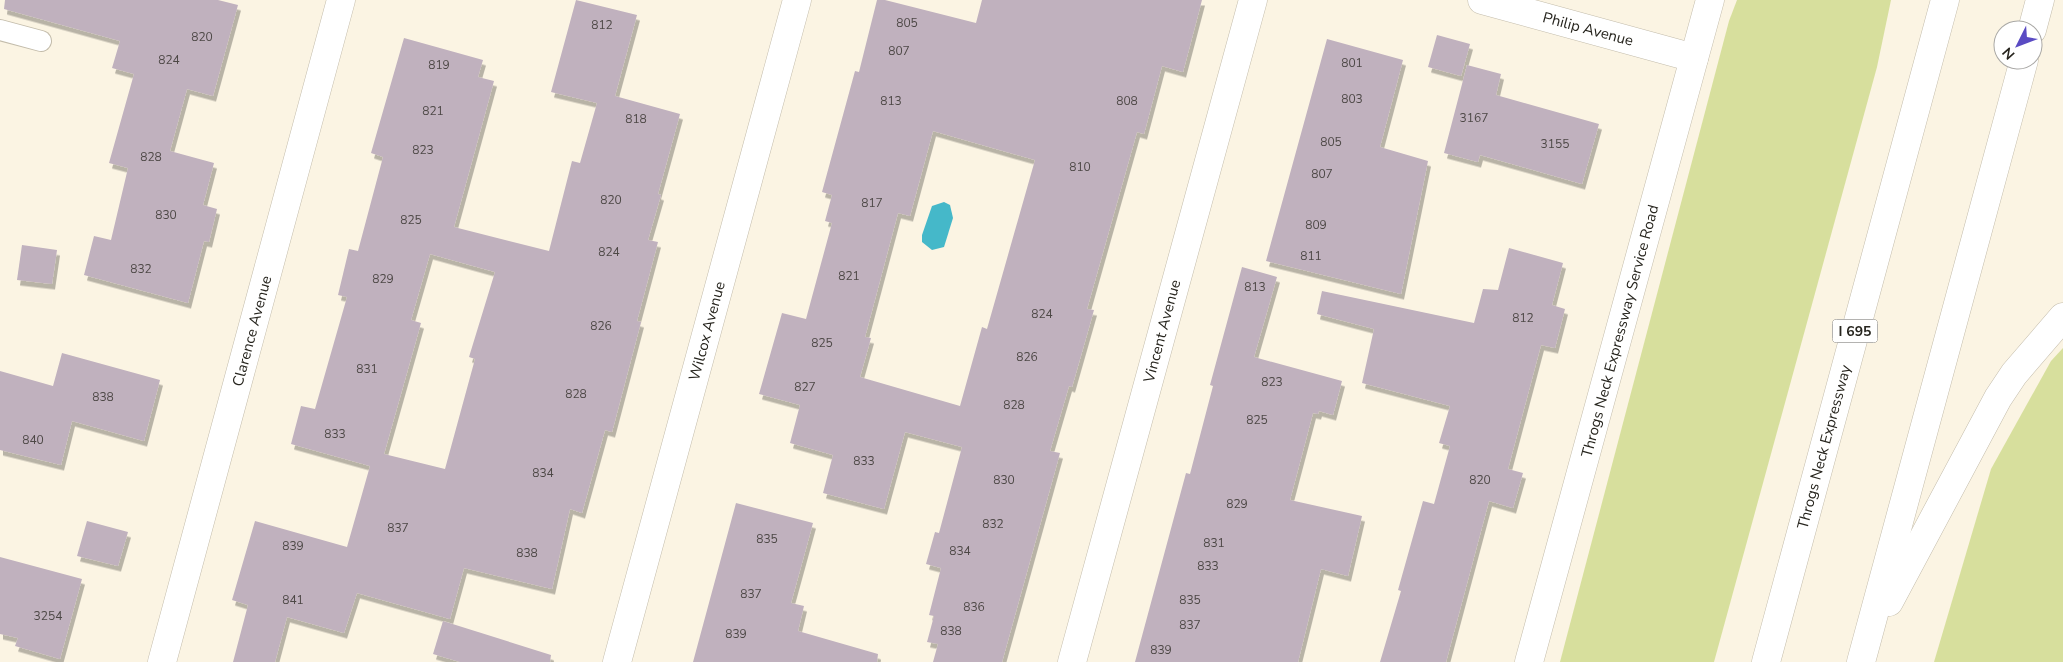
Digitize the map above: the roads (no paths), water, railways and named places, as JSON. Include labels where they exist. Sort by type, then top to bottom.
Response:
[{"type":"main road","name":"Clarence Avenue","points":[[162,662],[341,0]]},
{"type":"main road","name":"Wilcox Avenue","points":[[617,662],[797,0]]},
{"type":"main road","name":"Vincent Avenue","points":[[1072,662],[1253,0]]},
{"type":"main road","name":"Philip Avenue","points":[[1482,0],[1694,58]]},
{"type":"main road","name":"Throgs Neck Expressway Service Road","points":[[1529,662],[1710,0]]},
{"type":"main road","name":"Throgs Neck Expressway","points":[[1766,662],[1945,0]]},
{"type":"main road","points":[[2035,20],[2040,0]]},
{"type":"main road","points":[[1863,653],[2021,70]]},
{"type":"main road","points":[[1863,653],[1998,398],[2014,374],[2063,317]]},
{"type":"lane","points":[[0,30],[41,41]]},
{"type":"water","points":[[944,202],[950,205],[953,218],[944,247],[932,250],[922,242],[922,235],[932,206]]}]
